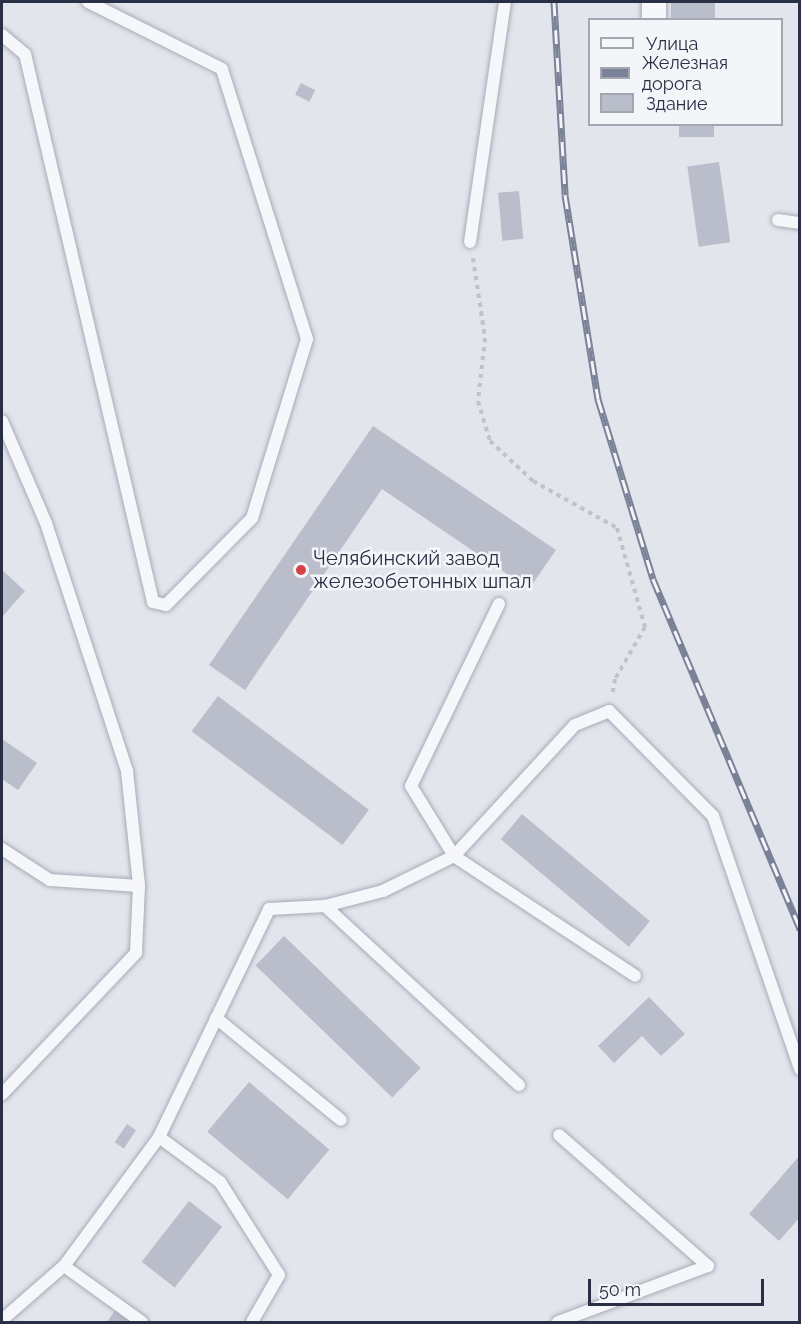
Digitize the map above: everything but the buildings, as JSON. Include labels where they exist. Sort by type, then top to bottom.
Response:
[{"type":"street","points":[[654,2],[654,18]]},
{"type":"lane","points":[[2,35],[25,54],[153,602],[166,606],[252,518],[307,339],[222,69],[88,2]]},
{"type":"lane","points":[[470,242],[505,2]]},
{"type":"lane","points":[[778,220],[800,223]]},
{"type":"lane","points":[[2,421],[46,524],[127,771],[139,886],[136,953],[2,1094]]},
{"type":"lane","points":[[499,604],[411,786],[454,856],[635,976]]},
{"type":"lane","points":[[2,1320],[64,1266],[159,1137],[268,909],[325,906],[383,891],[454,856],[574,725],[609,711],[713,816],[800,1069]]},
{"type":"lane","points":[[2,849],[50,880],[139,886]]},
{"type":"lane","points":[[325,906],[519,1085]]},
{"type":"lane","points":[[216,1018],[341,1120]]},
{"type":"lane","points":[[558,1323],[708,1266],[559,1135]]},
{"type":"lane","points":[[159,1137],[220,1182],[279,1275],[252,1323]]},
{"type":"lane","points":[[64,1266],[142,1323]]},
{"type":"path","points":[[470,242],[485,338],[478,401],[490,441],[533,481],[617,528],[645,627],[615,680],[609,711]]},
{"type":"railway","points":[[554,2],[565,195],[598,399],[653,579],[800,929]]},
{"type":"place","name":"Челябинский завод железобетонных шпал","points":[[301,570]]}]
